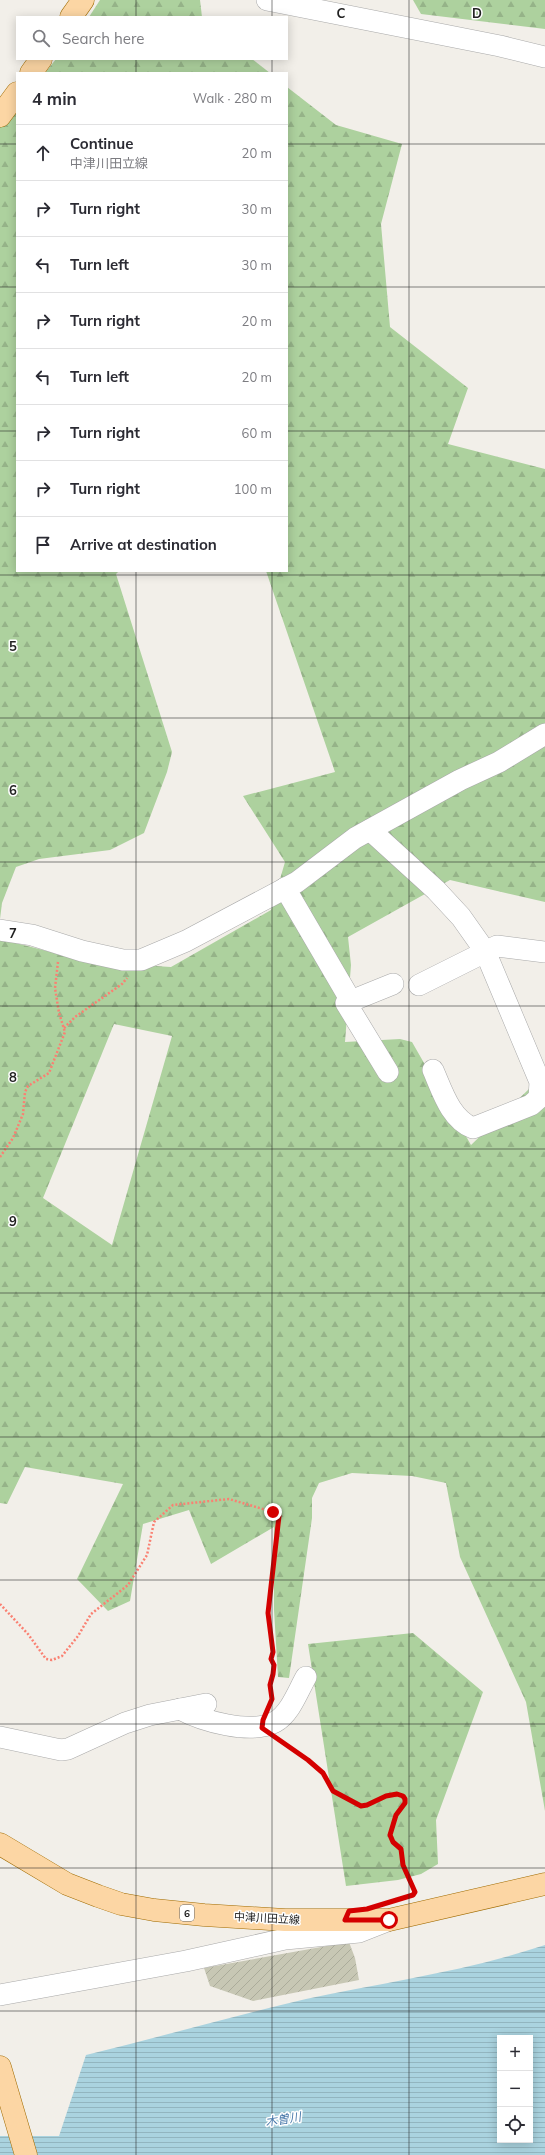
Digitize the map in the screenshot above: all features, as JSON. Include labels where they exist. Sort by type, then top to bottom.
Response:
[{"type":"main road","points":[[72,16],[83,0]]},
{"type":"main road","points":[[32,72],[40,60]]},
{"type":"main road","points":[[0,116],[16,93]]},
{"type":"main road","name":"中津川田立線","points":[[0,1844],[66,1884],[121,1904],[204,1915],[285,1929],[389,1920],[545,1884]]},
{"type":"main road","points":[[0,2067],[26,2155]]},
{"type":"street","points":[[267,0],[493,45],[545,57]]},
{"type":"street","points":[[0,930],[32,935],[63,945],[128,960],[141,960],[186,941],[297,882],[355,838],[498,762],[545,734]]},
{"type":"street","points":[[370,830],[436,890],[461,917],[485,951],[540,1082],[539,1098],[531,1105],[472,1128],[466,1125],[456,1115],[446,1100],[433,1070]]},
{"type":"street","points":[[285,888],[351,1001]]},
{"type":"street","points":[[419,985],[497,946],[545,952]]},
{"type":"street","points":[[388,1072],[346,1003],[393,984]]},
{"type":"street","points":[[180,1709],[197,1718],[226,1724],[262,1726],[276,1722],[287,1711],[306,1677]]},
{"type":"street","points":[[0,1737],[61,1750],[68,1749],[125,1723],[206,1704]]},
{"type":"street","points":[[0,1996],[186,1962],[285,1929]]},
{"type":"path","points":[[0,1157],[13,1138],[23,1114],[25,1092],[28,1086],[49,1074],[65,1032],[59,1013],[55,988],[56,968],[63,945]]},
{"type":"path","points":[[64,1028],[75,1017],[122,984],[127,977],[128,960]]},
{"type":"path","points":[[0,1604],[28,1634],[46,1659],[52,1660],[62,1656],[78,1636],[91,1614],[128,1585],[146,1555],[154,1522],[173,1505],[229,1499],[273,1512],[279,1516],[268,1613],[273,1652],[271,1659],[274,1665],[270,1685],[272,1699],[262,1726],[265,1732],[308,1760],[323,1773],[333,1791],[361,1806],[367,1805],[386,1796],[403,1796],[405,1803],[396,1815],[390,1835],[393,1842],[401,1849],[403,1865],[415,1892],[413,1895],[405,1898]]},
{"type":"shaded area","points":[[349,1942],[355,1958],[359,1980],[253,2001],[210,1986],[204,1968]]},
{"type":"green space","points":[[100,0],[200,0],[202,16],[90,16]]},
{"type":"green space","points":[[413,0],[545,0],[545,29],[421,14]]},
{"type":"green space","points":[[55,60],[253,60],[269,72],[46,72]]},
{"type":"green space","points":[[288,88],[336,125],[402,144],[381,224],[390,327],[468,388],[448,444],[545,469],[545,902],[450,880],[348,937],[351,965],[345,1042],[400,1039],[412,1042],[471,1145],[529,1089],[545,1080],[545,1811],[526,1702],[460,1557],[446,1483],[412,1476],[352,1473],[319,1483],[312,1498],[312,1518],[289,1678],[278,1677],[274,1610],[274,1527],[211,1564],[189,1510],[143,1524],[130,1601],[108,1611],[77,1579],[123,1484],[25,1467],[7,1504],[0,1503],[0,939],[90,962],[171,967],[271,910],[285,862],[243,796],[335,772],[266,572],[288,572]],"holes":[[[114,1024],[172,1036],[112,1245],[43,1198]]]},
{"type":"green space","points":[[16,110],[16,572],[118,572],[116,574],[172,752],[167,772],[144,833],[110,850],[39,859],[16,867],[2,903],[0,919],[0,118]]},
{"type":"green space","points":[[413,1633],[483,1692],[436,1820],[438,1864],[421,1874],[398,1880],[346,1886],[308,1644]]},
{"type":"water","name":"木曽川","points":[[545,1945],[545,2155],[0,2155],[0,2136],[59,2136],[86,2055],[306,1999],[486,1962]]},
{"type":"route","points":[[273,1512],[279,1516],[274,1566],[268,1604],[273,1652],[271,1659],[274,1665],[270,1685],[272,1699],[263,1720],[262,1728],[265,1732],[308,1760],[323,1773],[326,1781],[333,1791],[361,1806],[367,1805],[386,1796],[397,1794],[403,1796],[405,1799],[405,1803],[396,1815],[390,1835],[393,1842],[401,1849],[403,1865],[415,1892],[413,1895],[367,1909],[349,1911],[345,1920],[389,1920]]}]
